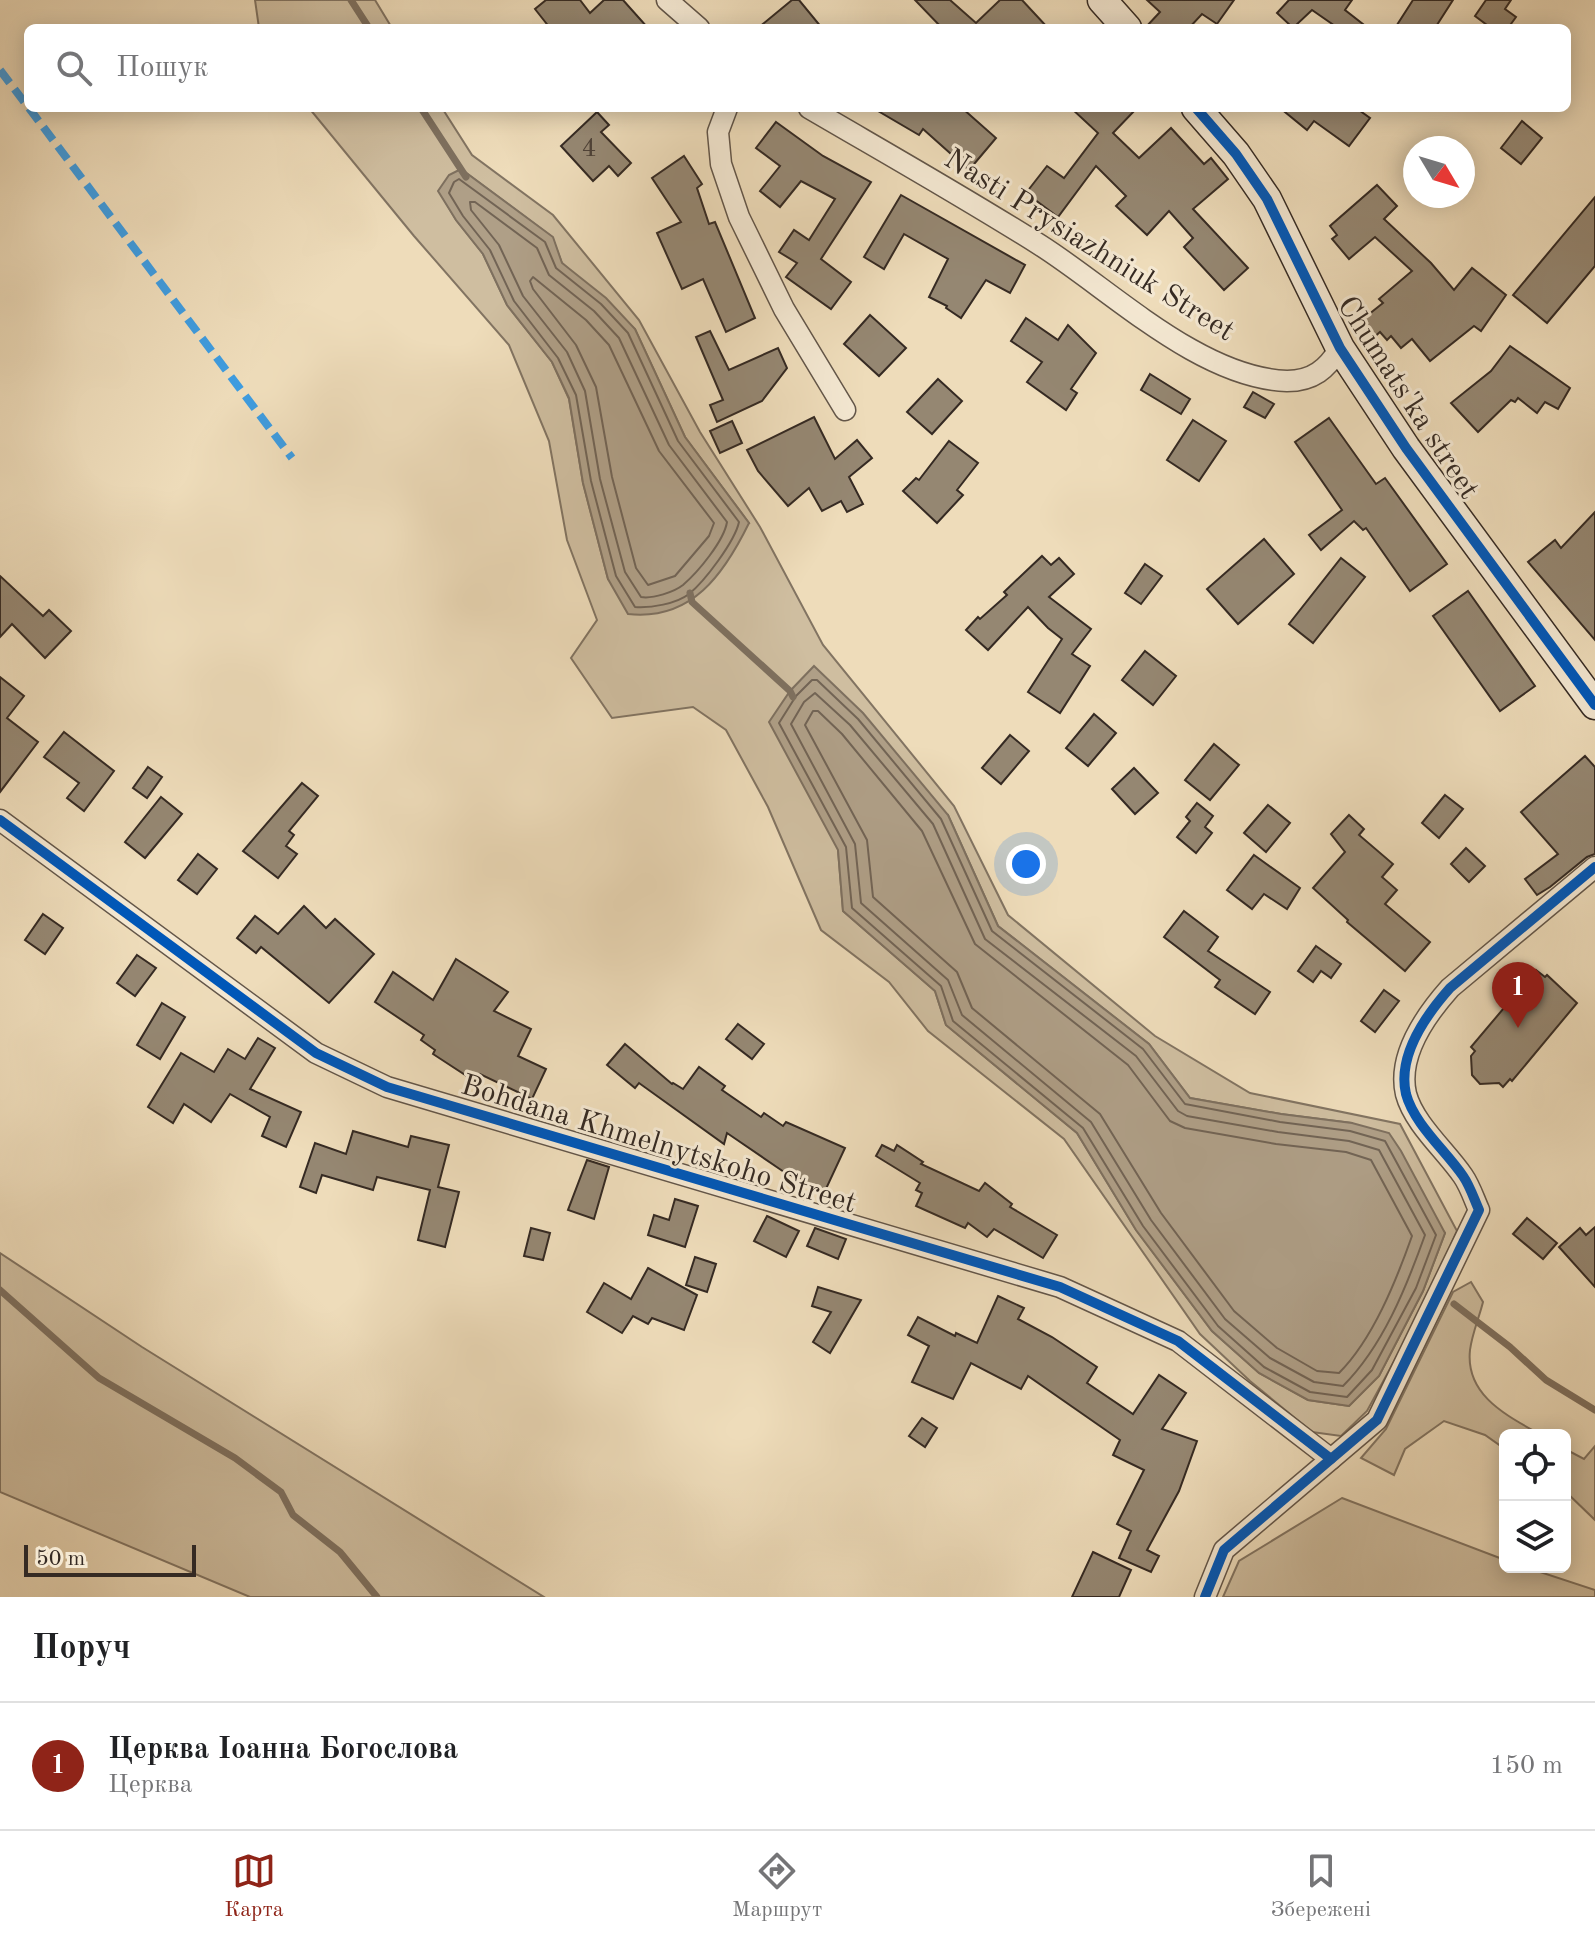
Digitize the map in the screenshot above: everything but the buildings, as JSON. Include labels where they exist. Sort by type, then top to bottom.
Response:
[{"type":"street","points":[[667,0],[694,24]]},
{"type":"street","points":[[1102,0],[1123,24]]},
{"type":"street","points":[[726,112],[718,132],[721,164],[739,217],[784,309],[845,410]]},
{"type":"street","name":"Nasti Prysiazhniuk Street","points":[[816,112],[1004,222],[1078,269],[1170,336],[1217,363],[1253,375],[1285,381],[1307,380],[1328,367],[1340,348]]},
{"type":"street","name":"Chumats'ka street","points":[[1199,112],[1236,154],[1267,199],[1340,348],[1406,448],[1592,691]]},
{"type":"street","name":"Bohdana Khmelnytskoho Street","points":[[0,820],[316,1053],[387,1087],[1060,1287],[1178,1341],[1331,1459]]},
{"type":"street","points":[[1205,1597],[1224,1550],[1377,1420],[1479,1210],[1465,1179],[1423,1127],[1406,1094],[1406,1066],[1415,1036],[1431,1009],[1450,988],[1595,867]]},
{"type":"shaded area","points":[[255,0],[375,0],[390,24],[258,24]]},
{"type":"shaded area","points":[[312,112],[445,112],[472,155],[553,215],[639,320],[700,432],[760,527],[823,645],[954,806],[1008,915],[1155,1036],[1250,1093],[1400,1124],[1457,1231],[1421,1312],[1367,1411],[1341,1436],[1312,1432],[1250,1381],[1200,1334],[1064,1139],[928,1031],[889,982],[821,930],[768,807],[726,730],[693,707],[612,718],[571,658],[597,620],[567,540],[549,441],[509,345]],"holes":[[[461,169],[552,237],[562,263],[635,329],[685,437],[749,523],[608,579],[583,483],[569,399],[552,362],[507,305],[483,254],[456,220],[439,191]],[[948,815],[998,926],[1149,1044],[1190,1098],[1352,1123],[1445,1233],[1423,1291],[1379,1376],[1349,1406],[1308,1400],[1259,1373],[1212,1331],[1136,1230],[1077,1133],[946,1025],[935,991],[843,911],[838,850]]]},
{"type":"shaded area","points":[[0,1253],[142,1347],[544,1597],[250,1597],[0,1492]]},
{"type":"shaded area","points":[[1471,1282],[1483,1302],[1470,1350],[1474,1380],[1491,1403],[1531,1429],[1499,1429],[1499,1445],[1485,1435],[1444,1421],[1405,1449],[1394,1475],[1361,1458],[1386,1429],[1453,1292]]},
{"type":"shaded area","points":[[1595,1446],[1595,1520],[1571,1497],[1571,1452],[1584,1459]]},
{"type":"shaded area","points":[[1342,1498],[1499,1558],[1499,1573],[1543,1573],[1595,1590],[1595,1597],[1223,1597],[1239,1561]]},
{"type":"water","points":[[461,169],[553,237],[562,263],[606,298],[635,329],[685,437],[749,523],[717,576],[688,602],[651,614],[628,614],[608,579],[583,483],[569,398],[552,362],[507,305],[483,254],[438,191],[449,175]]},
{"type":"water","points":[[814,666],[863,713],[948,815],[998,926],[1149,1044],[1190,1098],[1352,1123],[1389,1133],[1445,1233],[1423,1291],[1379,1376],[1349,1406],[1308,1400],[1259,1373],[1212,1331],[1136,1230],[1077,1133],[946,1025],[935,991],[843,911],[838,850],[769,722],[790,691]]},
{"type":"waterway","points":[[351,0],[366,24]]},
{"type":"waterway","points":[[424,112],[466,177]]},
{"type":"waterway","points":[[690,593],[692,602],[793,697]]},
{"type":"waterway","points":[[0,1290],[99,1378],[235,1458],[281,1492],[293,1515],[340,1552],[377,1597]]},
{"type":"waterway","points":[[1454,1304],[1510,1347],[1546,1380],[1595,1410]]},
{"type":"marked path","points":[[0,70],[24,102]]},
{"type":"marked path","points":[[32,112],[292,458]]},
{"type":"cycle path","points":[[1199,112],[1236,154],[1267,199],[1340,348],[1406,448],[1595,705]]},
{"type":"cycle path","points":[[0,820],[316,1053],[387,1087],[1060,1287],[1178,1341],[1331,1459]]},
{"type":"cycle path","points":[[1205,1597],[1224,1550],[1377,1420],[1479,1210],[1463,1176],[1423,1127],[1406,1094],[1406,1065],[1416,1036],[1450,988],[1595,867]]},
{"type":"place","name":"Церква Іоанна Богослова","points":[[1518,1028]]}]
